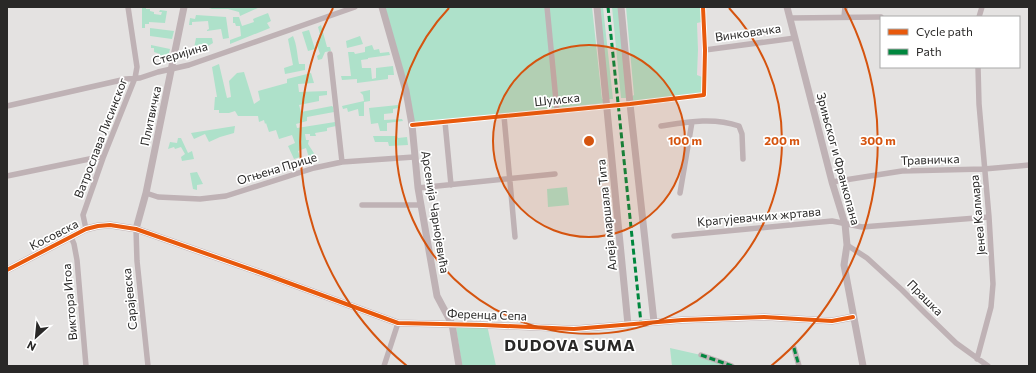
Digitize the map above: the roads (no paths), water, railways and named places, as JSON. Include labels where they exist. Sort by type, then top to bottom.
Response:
[{"type":"street","name":"Ватрослава Лисинског","points":[[86,229],[83,215],[102,158],[135,78],[137,67],[128,7]]},
{"type":"street","name":"Плитвичка","points":[[136,229],[146,193],[184,7]]},
{"type":"street","name":"Стеријина","points":[[7,106],[189,65],[355,7]]},
{"type":"street","name":"Арсенија Чарнојевића","points":[[382,7],[406,91],[412,125],[418,188],[437,296],[452,324],[459,366]]},
{"type":"street","points":[[547,7],[557,110]]},
{"type":"street","name":"Алеја маршала Тита","points":[[597,7],[628,325]]},
{"type":"street","points":[[621,7],[654,322]]},
{"type":"street","points":[[703,7],[705,50]]},
{"type":"street","name":"Зрињског и Франкопана","points":[[787,7],[832,182],[845,224],[847,245],[844,265],[863,366]]},
{"type":"street","points":[[844,17],[845,7]]},
{"type":"street","points":[[790,18],[880,17]]},
{"type":"street","name":"Винковачка","points":[[705,50],[795,38]]},
{"type":"street","name":"Шумска","points":[[412,125],[607,105],[630,104],[704,95],[705,50]]},
{"type":"street","points":[[330,54],[342,162]]},
{"type":"street","name":"Јенеа Калмара","points":[[977,359],[991,306],[993,284],[990,217],[984,169],[978,68]]},
{"type":"street","points":[[504,116],[515,237]]},
{"type":"street","points":[[661,126],[714,120],[739,126],[742,134],[743,159]]},
{"type":"street","points":[[445,122],[451,185]]},
{"type":"street","points":[[680,193],[692,122]]},
{"type":"street","points":[[7,176],[99,156],[102,158]]},
{"type":"street","name":"Огњена Прице","points":[[146,193],[158,196],[200,199],[226,196],[314,168],[342,162],[414,157]]},
{"type":"street","name":"Травничка","points":[[832,182],[902,171],[984,169],[1029,165]]},
{"type":"street","points":[[418,188],[555,174]]},
{"type":"street","points":[[362,205],[421,205]]},
{"type":"street","name":"Крагујевачких жртава","points":[[674,236],[832,221],[862,227],[990,217]]},
{"type":"street","name":"Косовска","points":[[7,270],[86,229],[110,225],[136,229]]},
{"type":"street","name":"Ференца Сепа","points":[[136,229],[274,277],[398,323],[574,329],[654,322],[764,317],[832,321],[853,317]]},
{"type":"street","name":"Сарајевска","points":[[136,229],[137,261],[148,366]]},
{"type":"street","name":"Виктора Игоа","points":[[71,236],[77,260],[86,366]]},
{"type":"street","name":"Прашка","points":[[847,245],[873,264],[902,290],[956,343],[988,366]]},
{"type":"street","points":[[384,366],[398,323]]},
{"type":"street","points":[[794,348],[799,366]]},
{"type":"street","points":[[701,355],[732,366]]},
{"type":"district","name":"DUDOVA SUMA","points":[[570,345]]}]
